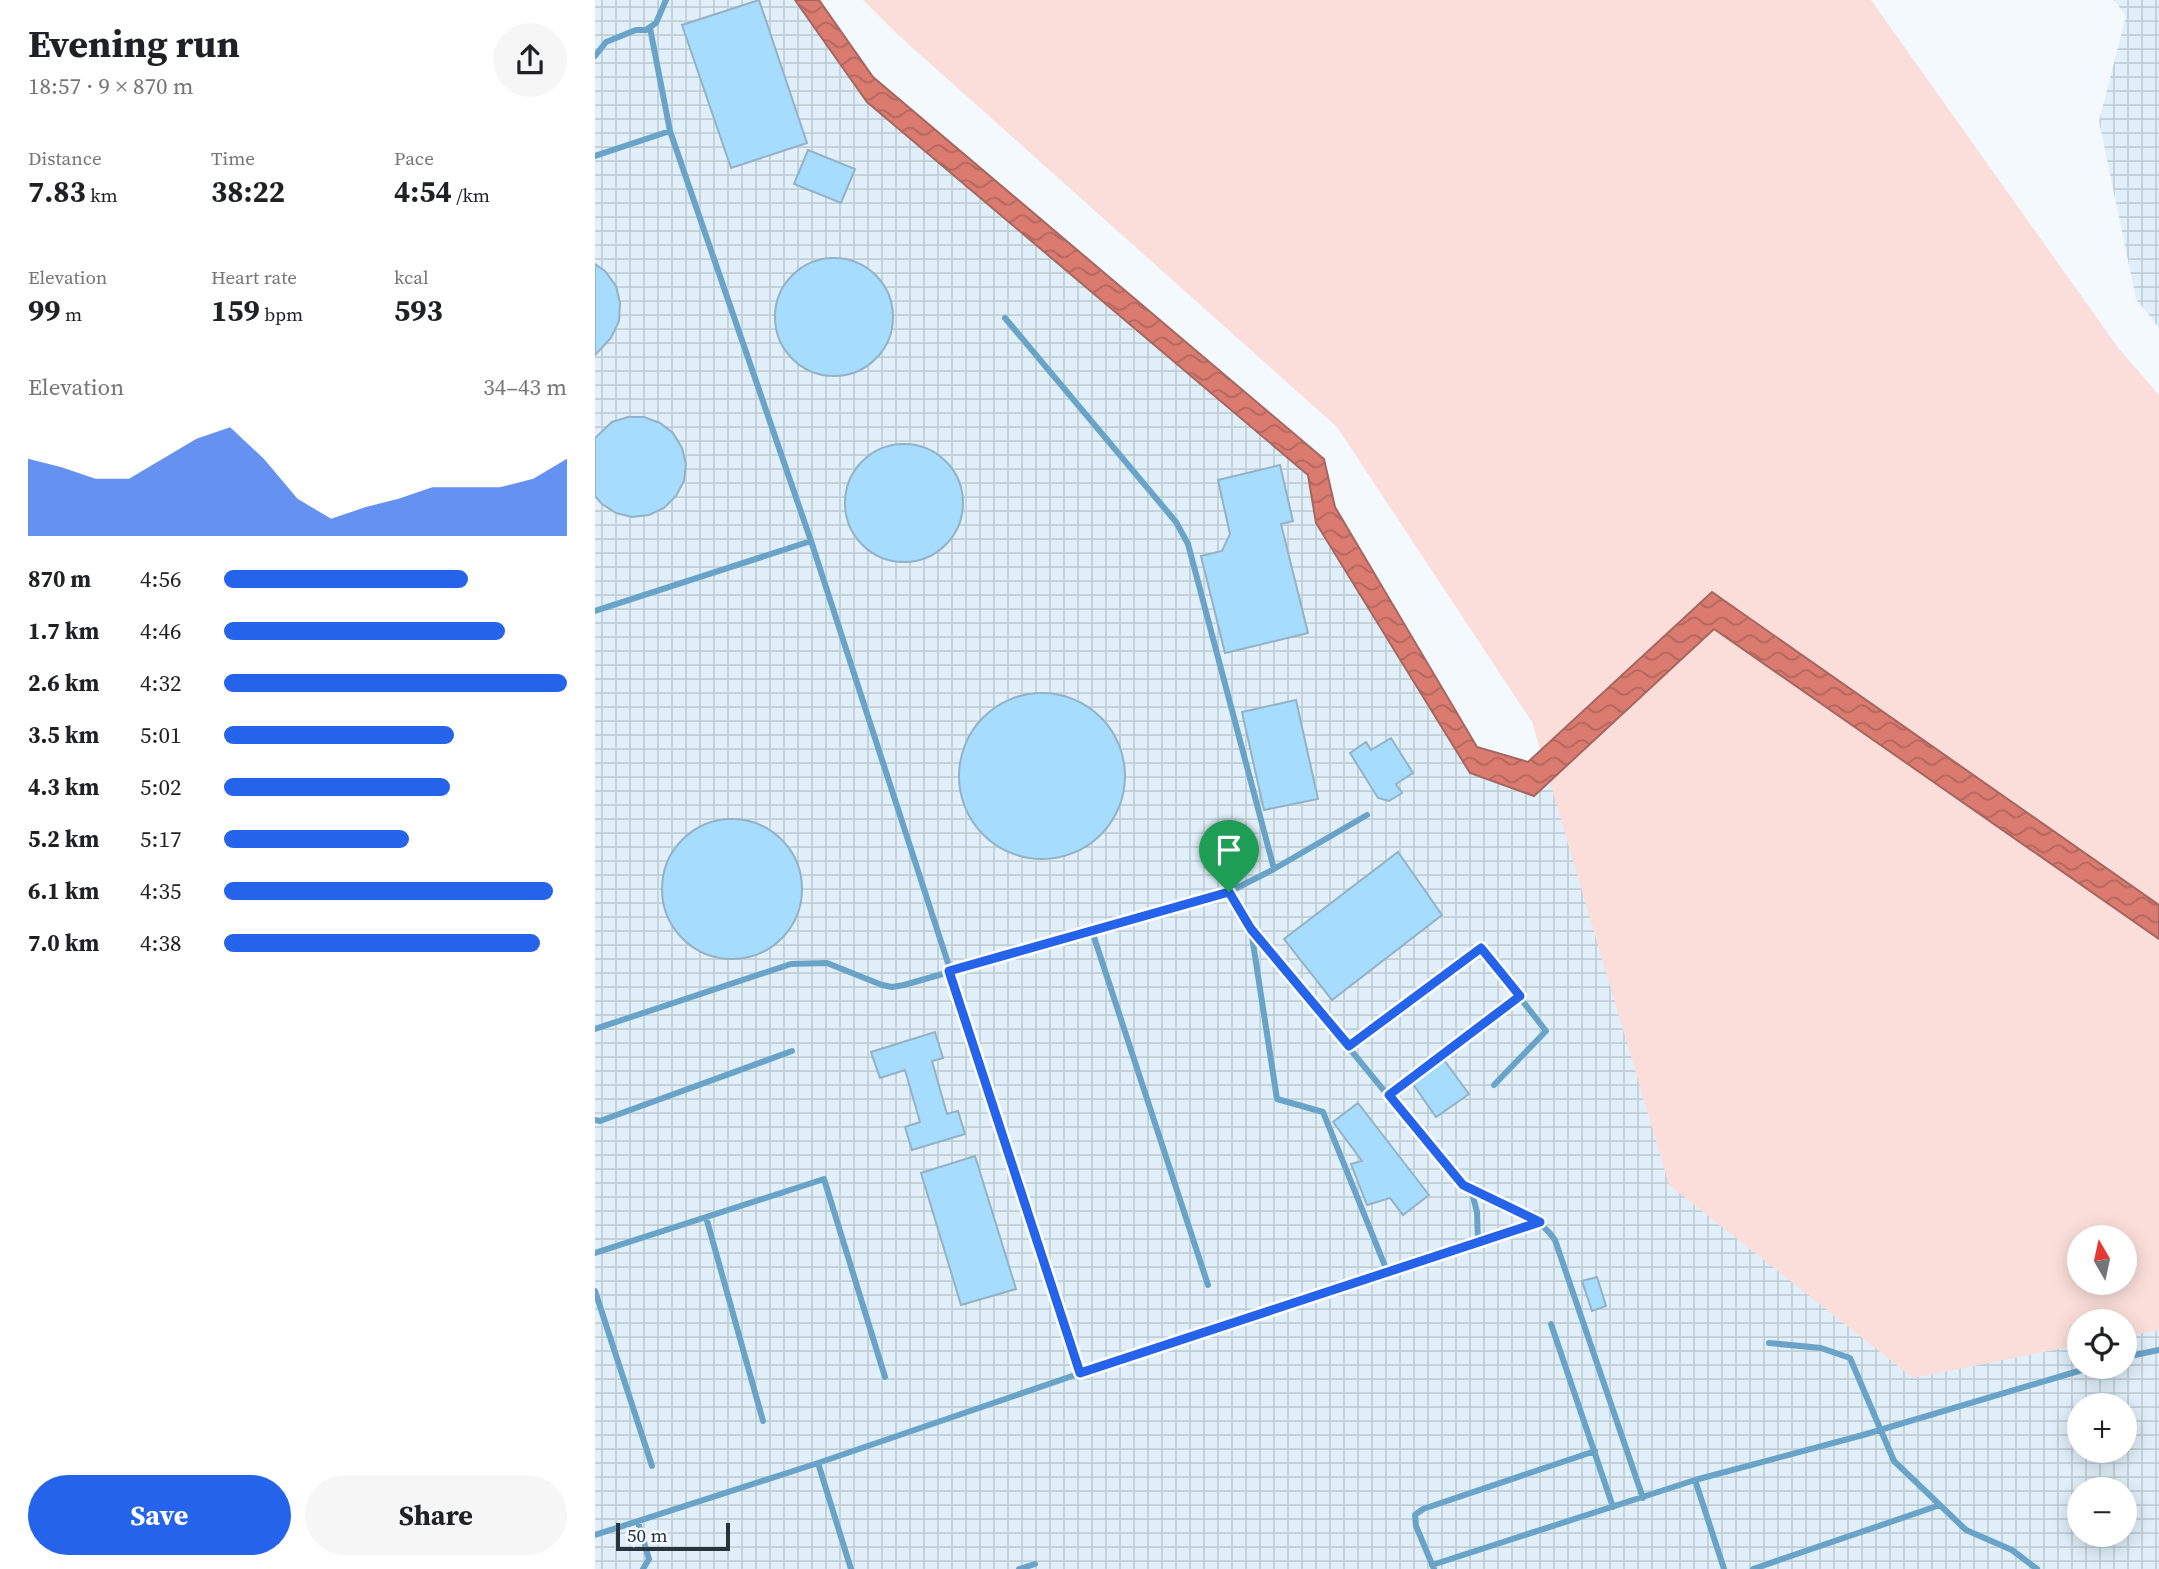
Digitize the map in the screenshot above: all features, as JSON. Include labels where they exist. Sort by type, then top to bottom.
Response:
[{"type":"lane","points":[[595,56],[605,42],[620,35],[650,28],[656,23],[666,0]]},
{"type":"lane","points":[[650,28],[670,131],[811,541],[1080,1373]]},
{"type":"lane","points":[[595,156],[670,131]]},
{"type":"lane","points":[[1005,318],[1176,522],[1188,544],[1274,869]]},
{"type":"lane","points":[[595,611],[811,541]]},
{"type":"lane","points":[[595,1029],[791,964],[827,963],[892,987],[1229,892],[1367,815]]},
{"type":"lane","points":[[1229,892],[1251,929],[1456,1178],[1471,1189],[1540,1222],[1555,1240],[1643,1498]]},
{"type":"lane","points":[[1251,929],[1277,1099],[1323,1112],[1387,1271]]},
{"type":"lane","points":[[1092,931],[1208,1285]]},
{"type":"lane","points":[[1349,1046],[1481,948],[1546,1031],[1494,1085]]},
{"type":"lane","points":[[1389,1095],[1520,996]]},
{"type":"lane","points":[[595,1120],[600,1121],[792,1051]]},
{"type":"lane","points":[[595,1252],[824,1179],[885,1377]]},
{"type":"lane","points":[[1471,1189],[1477,1212],[1478,1242]]},
{"type":"lane","points":[[706,1217],[763,1421]]},
{"type":"lane","points":[[595,1535],[1540,1222]]},
{"type":"lane","points":[[595,1291],[652,1466]]},
{"type":"lane","points":[[1551,1324],[1613,1507]]},
{"type":"lane","points":[[1769,1343],[1821,1348],[1850,1358],[1894,1461],[1966,1530],[2012,1550],[2037,1569]]},
{"type":"lane","points":[[2137,1355],[2159,1350]]},
{"type":"lane","points":[[1595,1451],[1423,1509],[1415,1515],[1416,1526],[1433,1567],[1695,1480],[2067,1374]]},
{"type":"lane","points":[[818,1463],[851,1569]]},
{"type":"lane","points":[[1695,1480],[1724,1569]]},
{"type":"lane","points":[[1753,1569],[1940,1505]]},
{"type":"lane","points":[[638,1522],[649,1559],[643,1569]]},
{"type":"lane","points":[[1019,1569],[1035,1564]]},
{"type":"shaded area","points":[[595,0],[795,0],[867,102],[1308,475],[1316,523],[1470,773],[1534,795],[1714,629],[2159,939],[2159,1569],[595,1569]]},
{"type":"shaded area","points":[[863,0],[1871,0],[2119,349],[2159,395],[2159,1330],[2137,1334],[2137,1309],[2067,1309],[2067,1347],[1913,1378],[1669,1185],[1532,722],[1337,427],[897,34]]},
{"type":"shaded area","points":[[2114,0],[2159,0],[2159,328],[2136,299],[2099,121],[2126,16]]},
{"type":"water","points":[[795,0],[819,0],[873,77],[1324,459],[1335,507],[1477,747],[1528,762],[1712,592],[2159,905],[2159,939],[1714,629],[1534,796],[1470,773],[1316,523],[1308,475],[867,102]]},
{"type":"building","points":[[759,0],[807,143],[731,168],[682,25]]},
{"type":"building","points":[[808,150],[855,169],[841,203],[794,184]]},
{"type":"building","points":[[834,258],[857,262],[876,275],[889,294],[893,317],[889,340],[876,359],[857,372],[834,376],[811,372],[792,359],[779,340],[775,317],[779,294],[792,275],[811,262]]},
{"type":"building","points":[[595,264],[605,271],[616,286],[620,303],[619,321],[611,338],[595,355]]},
{"type":"building","points":[[628,417],[644,417],[660,423],[673,433],[682,448],[686,464],[684,481],[676,496],[664,508],[649,515],[632,517],[616,513],[595,496],[595,438],[612,422]]},
{"type":"building","points":[[904,444],[927,448],[946,461],[959,480],[963,503],[959,526],[946,545],[927,558],[904,562],[881,558],[862,545],[849,526],[845,503],[849,480],[862,461],[881,448]]},
{"type":"building","points":[[1280,465],[1293,521],[1281,524],[1308,633],[1225,653],[1201,556],[1222,551],[1230,534],[1218,480]]},
{"type":"building","points":[[1042,693],[1074,700],[1088,707],[1100,718],[1111,730],[1118,744],[1125,776],[1118,808],[1111,822],[1100,834],[1088,845],[1074,852],[1042,859],[1010,852],[996,845],[984,834],[973,822],[966,808],[959,776],[966,744],[973,730],[984,718],[996,707],[1010,700]]},
{"type":"building","points":[[1296,700],[1318,799],[1264,810],[1242,712]]},
{"type":"building","points":[[1391,738],[1413,773],[1396,784],[1402,793],[1389,801],[1378,798],[1350,753],[1366,742],[1371,750]]},
{"type":"building","points":[[732,819],[759,824],[782,839],[797,862],[802,889],[797,916],[782,939],[759,954],[732,959],[705,954],[682,939],[667,916],[662,889],[667,862],[682,839],[705,824]]},
{"type":"building","points":[[1398,852],[1442,915],[1332,1000],[1284,939]]},
{"type":"building","points":[[935,1032],[943,1058],[932,1061],[947,1114],[958,1111],[965,1134],[912,1150],[905,1127],[920,1122],[905,1070],[880,1078],[871,1052]]},
{"type":"building","points":[[1444,1060],[1469,1094],[1436,1117],[1413,1084]]},
{"type":"building","points":[[1358,1103],[1429,1195],[1403,1215],[1390,1198],[1367,1205],[1351,1164],[1362,1161],[1333,1122]]},
{"type":"building","points":[[975,1156],[1016,1289],[961,1305],[921,1173]]},
{"type":"building","points":[[1597,1277],[1606,1306],[1592,1311],[1582,1281]]},
{"type":"route","points":[[1229,892],[1251,929],[1349,1046],[1481,948],[1520,996],[1389,1095],[1463,1185],[1540,1222],[1080,1373],[949,971],[1229,892]]}]
